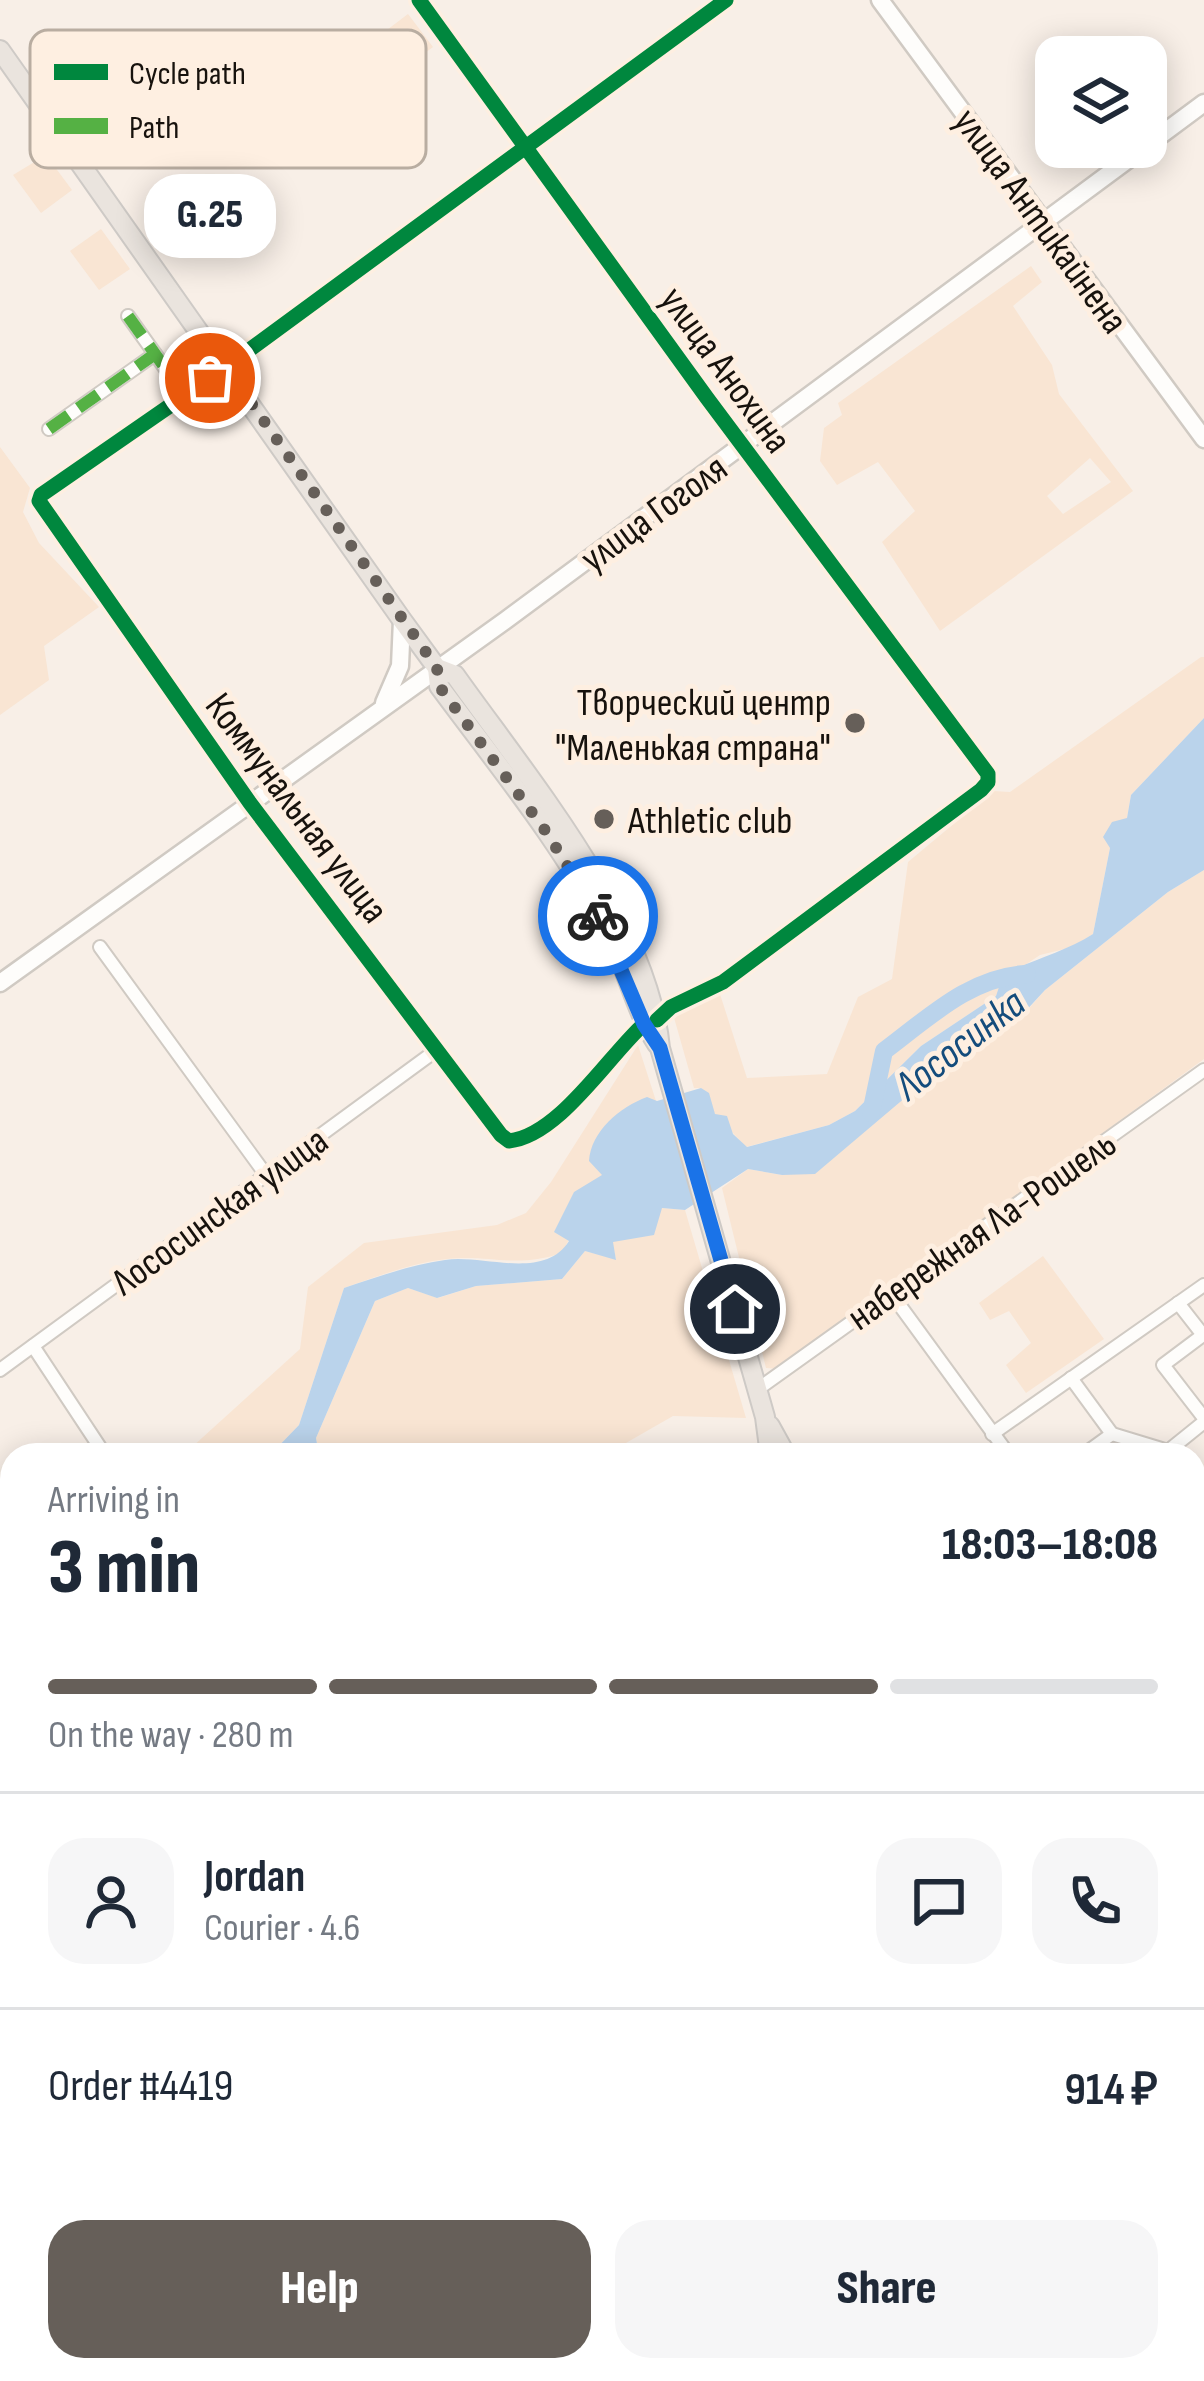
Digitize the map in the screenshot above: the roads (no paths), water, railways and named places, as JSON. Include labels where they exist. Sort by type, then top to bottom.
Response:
[{"type":"main road","name":"улица Антикайнена","points":[[880,0],[1204,439]]},
{"type":"main road","points":[[0,50],[30,92]]},
{"type":"main road","name":"улица Гоголя","points":[[1167,131],[1204,103]]},
{"type":"main road","points":[[84,168],[437,668],[454,675],[581,856],[622,927],[758,1389],[768,1443]]},
{"type":"main road","name":"улица Гоголя","points":[[0,983],[1118,168]]},
{"type":"main road","points":[[381,709],[400,666],[402,620]]},
{"type":"main road","points":[[765,1417],[779,1443]]},
{"type":"street","name":"улица Анохина","points":[[419,0],[742,446],[988,774],[981,790],[723,982],[651,1022]]},
{"type":"street","points":[[128,316],[184,396],[726,0]]},
{"type":"street","points":[[49,429],[154,354]]},
{"type":"street","name":"Коммунальная улица","points":[[184,396],[41,495],[41,507],[250,802],[509,1141],[527,1136],[584,1093],[651,1022]]},
{"type":"street","points":[[100,946],[266,1175]]},
{"type":"street","name":"Лососинская улица","points":[[0,1370],[438,1049]]},
{"type":"street","name":"набережная Ла-Рошель","points":[[758,1389],[1204,1070]]},
{"type":"street","points":[[992,1434],[1204,1285]]},
{"type":"street","points":[[890,1292],[999,1443]]},
{"type":"street","points":[[1176,1443],[1204,1420],[1163,1365],[1203,1335],[1178,1304]]},
{"type":"street","points":[[32,1346],[97,1443]]},
{"type":"street","points":[[1071,1378],[1112,1435],[1142,1443]]},
{"type":"street","points":[[1101,1443],[1112,1435]]},
{"type":"water","points":[[1204,718],[1204,870],[1168,892],[1045,990],[1023,1014],[965,1047],[815,1174],[748,1169],[685,1210],[662,1208],[654,1235],[613,1242],[616,1260],[585,1251],[562,1279],[476,1286],[437,1298],[408,1288],[375,1301],[317,1443],[282,1443],[299,1425],[344,1288],[445,1260],[529,1263],[558,1253],[569,1241],[554,1232],[574,1192],[602,1175],[589,1161],[595,1140],[627,1107],[647,1097],[657,1101],[701,1088],[709,1093],[715,1114],[727,1116],[733,1134],[747,1147],[829,1125],[855,1111],[921,1046],[996,996],[1003,975],[1093,934],[1110,848],[1103,837],[1112,822],[1127,818],[1131,795]]},
{"type":"waterway","name":"Лососинка","points":[[871,1113],[884,1051],[968,991],[1027,974]]},
{"type":"place","name":"G.25","points":[[210,378]]},
{"type":"place","name":"Творческий центр \"Маленькая страна\"","points":[[855,723]]},
{"type":"place","name":"Athletic club","points":[[604,819]]}]
